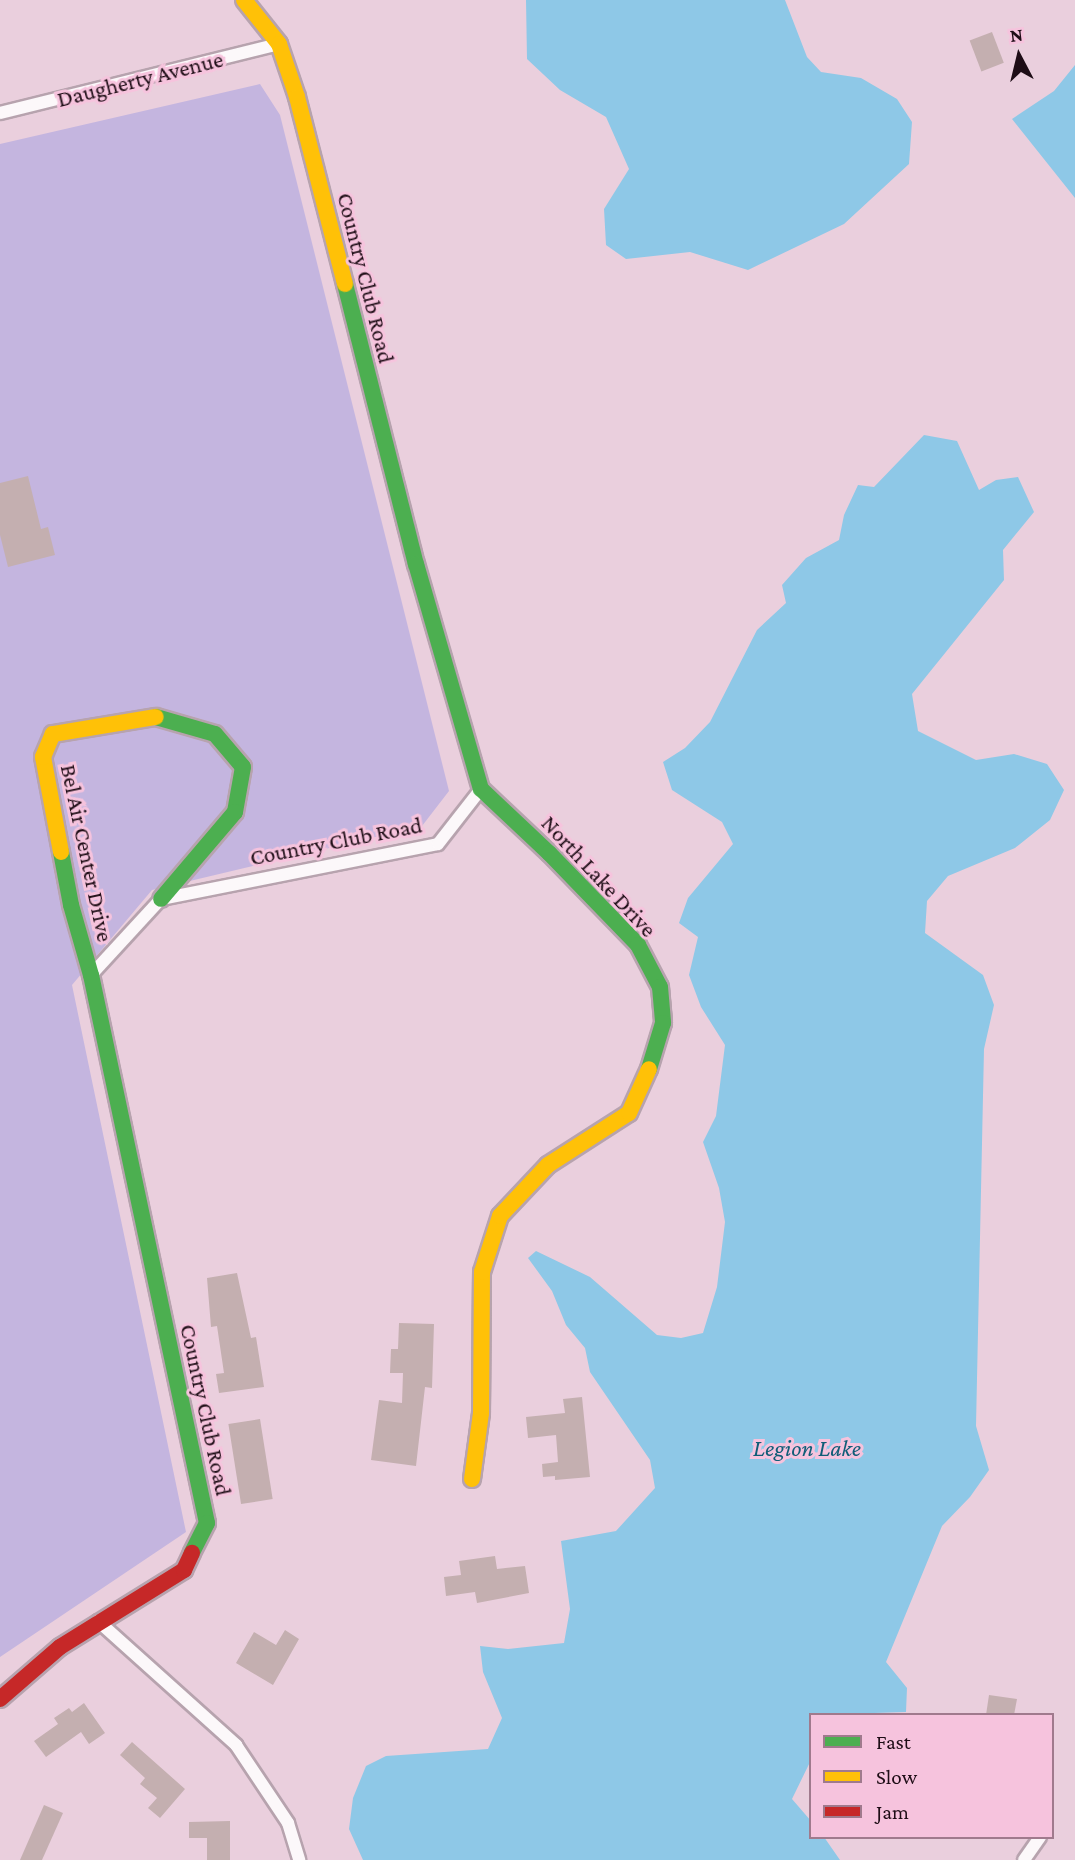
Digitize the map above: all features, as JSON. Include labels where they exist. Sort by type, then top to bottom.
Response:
[{"type":"street","name":"Country Club Road","points":[[161,899],[438,844],[481,789],[416,564],[297,97],[279,44],[244,0]]},
{"type":"street","name":"Daugherty Avenue","points":[[0,113],[279,44]]},
{"type":"street","name":"Bel Air Center Drive","points":[[91,975],[71,905],[43,757],[53,734],[153,716],[215,734],[243,766],[235,812],[161,899]]},
{"type":"street","name":"North Lake Drive","points":[[472,1479],[481,1413],[482,1272],[500,1216],[548,1165],[629,1113],[648,1073],[663,1023],[660,987],[638,945],[549,853],[481,789]]},
{"type":"street","points":[[91,975],[161,899]]},
{"type":"street","name":"Country Club Road","points":[[0,1699],[60,1647],[184,1570],[206,1523],[91,975]]},
{"type":"street","points":[[98,1621],[236,1745],[288,1823],[299,1860]]},
{"type":"street","points":[[1024,1860],[1040,1839]]},
{"type":"shaded area","points":[[260,84],[280,115],[449,791],[422,826],[152,890],[72,985],[186,1532],[0,1657],[0,144]]},
{"type":"water","points":[[526,0],[785,0],[807,57],[821,72],[861,78],[897,99],[912,122],[909,164],[844,224],[748,270],[690,252],[626,259],[606,245],[604,209],[629,169],[606,117],[560,90],[527,59]]},
{"type":"water","points":[[1075,65],[1075,198],[1012,119],[1054,91]]},
{"type":"water","name":"Legion Lake","points":[[924,435],[957,441],[979,490],[996,480],[1018,477],[1034,512],[1003,550],[1004,580],[912,694],[918,731],[976,760],[1014,754],[1047,764],[1064,790],[1050,820],[1015,848],[948,876],[927,901],[925,933],[983,975],[994,1005],[984,1049],[976,1426],[989,1470],[970,1497],[942,1526],[886,1662],[907,1688],[906,1712],[809,1713],[809,1764],[792,1799],[809,1819],[809,1839],[825,1839],[840,1860],[363,1860],[349,1829],[353,1798],[366,1766],[386,1756],[488,1749],[502,1718],[483,1672],[480,1646],[508,1649],[564,1643],[570,1609],[561,1541],[616,1531],[655,1488],[650,1460],[590,1372],[585,1348],[566,1325],[552,1291],[528,1258],[536,1251],[590,1277],[657,1335],[681,1338],[703,1333],[717,1287],[725,1222],[719,1188],[703,1142],[716,1116],[725,1045],[701,1007],[689,975],[698,937],[679,923],[688,898],[733,844],[722,822],[672,790],[663,762],[685,748],[710,722],[757,630],[786,603],[782,585],[806,558],[839,540],[844,515],[858,485],[874,487]]},
{"type":"building","points":[[992,32],[1004,63],[981,71],[970,41]]},
{"type":"building","points":[[28,476],[41,529],[48,527],[55,555],[8,567],[0,535],[0,483]]},
{"type":"building","points":[[237,1273],[251,1338],[256,1337],[264,1387],[219,1393],[216,1374],[224,1373],[217,1326],[211,1327],[207,1278]]},
{"type":"building","points":[[399,1323],[434,1324],[432,1388],[425,1387],[416,1466],[371,1460],[379,1400],[402,1403],[403,1373],[390,1373],[391,1349],[398,1349]]},
{"type":"building","points":[[582,1397],[590,1477],[555,1480],[555,1476],[543,1477],[542,1464],[558,1462],[556,1435],[528,1438],[526,1417],[565,1413],[563,1399]]},
{"type":"building","points":[[260,1419],[273,1499],[241,1504],[228,1424]]},
{"type":"building","points":[[495,1556],[497,1569],[525,1566],[529,1593],[477,1603],[475,1592],[446,1596],[444,1577],[461,1575],[459,1561]]},
{"type":"building","points":[[285,1630],[299,1639],[273,1685],[236,1663],[254,1632],[276,1645]]},
{"type":"building","points":[[989,1695],[1017,1699],[1014,1713],[986,1713]]},
{"type":"building","points":[[84,1703],[105,1733],[89,1744],[81,1732],[46,1757],[34,1741],[58,1724],[54,1718],[69,1708],[72,1712]]},
{"type":"building","points":[[132,1742],[185,1789],[160,1818],[148,1808],[157,1798],[140,1784],[145,1778],[120,1755]]},
{"type":"building","points":[[44,1805],[63,1813],[42,1860],[20,1860]]},
{"type":"building","points":[[230,1821],[230,1860],[207,1860],[207,1838],[189,1838],[189,1822]]},
{"type":"traffic: fast","points":[[345,284],[416,564],[481,789],[549,853],[638,945],[660,987],[663,1023],[649,1069]]},
{"type":"traffic: fast","points":[[156,717],[215,734],[243,767],[235,812],[161,899]]},
{"type":"traffic: fast","points":[[61,852],[71,905],[91,975],[207,1523],[192,1553]]},
{"type":"traffic: slow","points":[[244,0],[279,44],[297,97],[345,284]]},
{"type":"traffic: slow","points":[[61,852],[43,757],[53,734],[156,717]]},
{"type":"traffic: slow","points":[[472,1479],[481,1413],[482,1272],[500,1216],[548,1165],[629,1113],[649,1069]]},
{"type":"traffic: jam","points":[[0,1699],[60,1647],[184,1570],[192,1553]]}]
